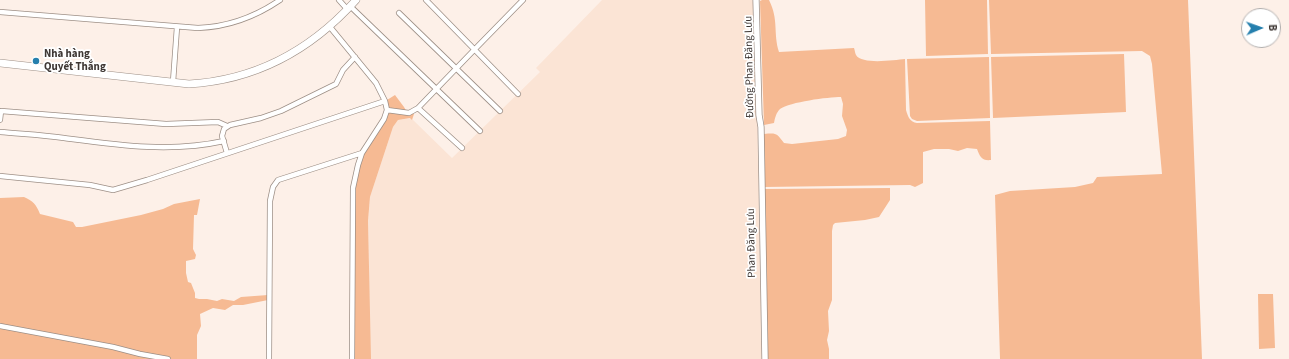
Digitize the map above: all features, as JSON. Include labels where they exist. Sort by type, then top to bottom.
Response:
[{"type":"main road","points":[[0,63],[189,84],[207,83],[238,76],[294,52],[330,27],[356,0]]},
{"type":"street","points":[[0,12],[177,27],[216,27],[254,14],[280,0]]},
{"type":"street","points":[[339,0],[480,131]]},
{"type":"street","points":[[426,0],[518,94]]},
{"type":"street","points":[[387,110],[409,113],[418,108],[523,0]]},
{"type":"street","name":"Đường Phan Đăng Lưu","points":[[757,0],[762,88],[761,126]]},
{"type":"street","points":[[399,13],[500,111]]},
{"type":"street","points":[[173,82],[177,27]]},
{"type":"street","points":[[330,27],[376,83],[385,101],[387,110],[384,119],[362,153],[353,188],[352,359]]},
{"type":"street","points":[[0,120],[0,111],[166,124],[218,122],[227,126],[261,118],[274,113],[336,84],[343,70],[355,57]]},
{"type":"street","points":[[0,176],[90,185],[113,190],[385,101]]},
{"type":"street","points":[[418,108],[462,148]]},
{"type":"street","points":[[227,126],[223,132],[227,153]]},
{"type":"street","name":"Phan Đăng Lưu","points":[[761,126],[765,359]]},
{"type":"street","points":[[0,132],[104,144],[177,148],[202,146],[224,141]]},
{"type":"street","points":[[269,359],[270,201],[273,187],[278,180],[362,153]]},
{"type":"street","points":[[0,326],[114,347],[168,359]]},
{"type":"shaded area","points":[[602,0],[752,0],[755,9],[762,359],[370,359],[368,221],[370,197],[393,127],[398,120],[411,118],[452,158],[540,72],[536,68]]},
{"type":"shaded area","points":[[769,0],[772,7],[779,52],[854,48],[856,55],[865,60],[879,61],[905,59],[906,110],[910,119],[917,123],[990,121],[991,160],[985,160],[982,158],[977,149],[967,148],[958,151],[949,149],[934,149],[923,152],[923,183],[915,187],[910,185],[764,187],[764,134],[776,134],[784,143],[792,144],[838,139],[846,136],[847,130],[842,116],[843,104],[841,97],[809,100],[785,106],[778,112],[774,123],[764,125],[760,1]]},
{"type":"shaded area","points":[[925,0],[987,0],[988,54],[926,56]]},
{"type":"shaded area","points":[[989,0],[1188,0],[1202,359],[1000,359],[995,195],[1010,191],[1075,187],[1093,183],[1097,177],[1162,174],[1150,56],[1142,51],[991,54]]},
{"type":"shaded area","points":[[1124,54],[1126,112],[993,118],[991,57]]},
{"type":"shaded area","points":[[989,57],[990,118],[917,121],[912,119],[910,116],[907,59]]},
{"type":"shaded area","points":[[395,95],[408,114],[414,114],[412,120],[410,118],[398,120],[393,127],[370,197],[368,221],[371,359],[354,359],[355,187],[359,165],[385,120],[387,100]]},
{"type":"shaded area","points":[[890,188],[890,200],[879,217],[835,223],[833,225],[832,300],[828,311],[829,331],[827,340],[829,359],[768,359],[764,189]]},
{"type":"shaded area","points":[[24,197],[34,203],[40,214],[73,222],[76,227],[141,215],[163,209],[174,204],[200,199],[197,215],[194,215],[193,249],[196,255],[195,259],[186,261],[188,282],[191,283],[195,293],[195,298],[217,301],[222,299],[234,301],[241,297],[268,295],[268,300],[243,305],[233,305],[225,310],[213,308],[200,314],[201,326],[197,335],[197,359],[0,359],[0,198]]},
{"type":"shaded area","points":[[1258,294],[1273,294],[1275,348],[1259,349]]},
{"type":"place","name":"Nhà hàng Quyết Thắng","points":[[36,61]]}]
